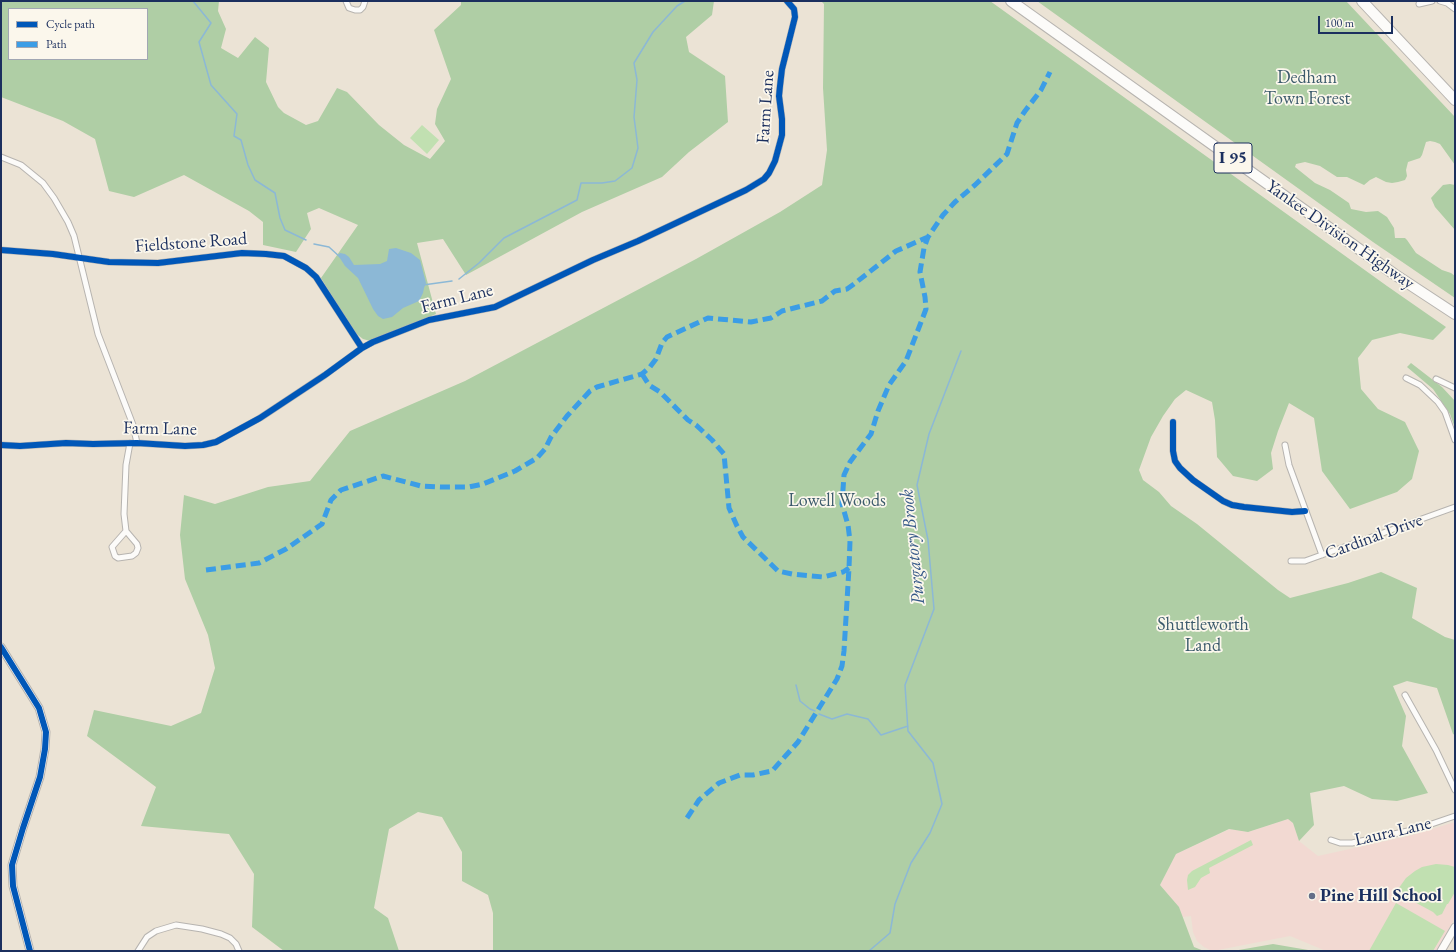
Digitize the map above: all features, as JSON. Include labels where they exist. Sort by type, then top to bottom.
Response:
[{"type":"highway","name":"Yankee Division Highway","points":[[1011,1],[1399,278],[1455,314]]},
{"type":"highway","points":[[1362,1],[1455,100]]},
{"type":"street","points":[[346,1],[349,8],[355,10],[360,10],[365,1]]},
{"type":"street","name":"Farm Lane","points":[[1,445],[35,446],[52,443],[138,443],[185,446],[203,445],[216,442],[260,418],[324,376],[362,348],[429,320],[495,307],[746,190],[769,173],[775,161],[782,135],[782,119],[779,96],[780,86],[782,69],[795,17],[794,9],[787,1]]},
{"type":"street","points":[[1419,4],[1432,1]]},
{"type":"street","points":[[1440,1],[1455,8]]},
{"type":"street","points":[[1,157],[11,160],[32,173],[43,183],[54,198],[74,236],[98,334],[133,425],[138,443]]},
{"type":"street","name":"Fieldstone Road","points":[[1,250],[23,251],[109,262],[158,263],[242,253],[284,256],[306,268],[316,277],[362,348]]},
{"type":"street","points":[[1406,378],[1420,385],[1438,402],[1445,412],[1455,440]]},
{"type":"street","points":[[1436,379],[1455,388]]},
{"type":"street","points":[[1173,422],[1173,452],[1175,461],[1193,480],[1223,501],[1232,505],[1244,507],[1292,512],[1305,511]]},
{"type":"street","points":[[126,531],[112,547],[115,556],[118,558],[132,556],[136,553],[138,548],[137,544],[126,531],[124,514],[126,465],[130,443]]},
{"type":"street","points":[[1285,445],[1289,465],[1322,555]]},
{"type":"street","name":"Cardinal Drive","points":[[1291,561],[1305,561],[1455,507]]},
{"type":"street","points":[[1,647],[38,708],[46,732],[45,749],[40,777],[12,865],[13,886],[30,951]]},
{"type":"street","points":[[1405,695],[1436,750],[1455,790]]},
{"type":"street","name":"Laura Lane","points":[[1331,840],[1340,843],[1352,843],[1417,829],[1455,816]]},
{"type":"street","points":[[138,951],[147,937],[156,931],[176,925],[221,934],[230,938],[236,944],[239,951]]},
{"type":"street","points":[[1441,951],[1455,927]]},
{"type":"shaded area","name":"Pine Hill School","points":[[1288,819],[1293,823],[1299,841],[1318,856],[1413,835],[1455,822],[1455,918],[1436,951],[1326,951],[1290,936],[1218,950],[1210,950],[1197,941],[1193,932],[1191,916],[1183,917],[1179,907],[1160,885],[1176,854],[1230,829],[1248,832]]},
{"type":"green space","points":[[1,1],[219,1],[218,11],[226,29],[221,48],[238,58],[255,37],[269,48],[266,82],[278,107],[284,113],[306,125],[318,121],[337,88],[347,92],[379,125],[404,145],[430,159],[445,141],[435,124],[437,109],[451,79],[434,30],[461,5],[461,1],[714,1],[712,15],[686,37],[689,52],[725,76],[728,122],[689,152],[662,177],[582,212],[466,275],[443,239],[417,243],[436,314],[370,341],[363,339],[354,332],[321,278],[358,225],[319,208],[307,213],[311,229],[296,252],[263,245],[263,222],[249,211],[184,175],[134,197],[109,191],[95,139],[63,121],[1,97]]},
{"type":"green space","name":"Lowell Woods","points":[[821,1],[990,1],[1446,327],[1433,340],[1400,333],[1372,340],[1358,358],[1361,389],[1378,409],[1405,422],[1419,451],[1412,479],[1397,492],[1350,509],[1322,471],[1314,418],[1289,403],[1271,453],[1273,469],[1257,481],[1233,476],[1217,457],[1215,420],[1212,402],[1186,390],[1175,399],[1163,416],[1151,437],[1139,470],[1143,480],[1159,492],[1171,506],[1197,524],[1278,590],[1290,598],[1348,583],[1381,572],[1417,588],[1412,618],[1445,637],[1455,640],[1455,735],[1453,734],[1437,688],[1407,681],[1393,686],[1406,716],[1402,746],[1428,793],[1397,801],[1372,799],[1344,786],[1310,793],[1314,825],[1299,841],[1293,823],[1288,819],[1248,832],[1229,829],[1176,854],[1160,885],[1179,907],[1194,947],[1204,951],[493,951],[493,913],[488,895],[462,881],[462,852],[442,817],[418,812],[389,829],[374,908],[388,918],[399,951],[284,951],[252,927],[254,874],[229,834],[141,826],[156,787],[87,736],[94,710],[171,726],[201,713],[215,668],[208,635],[185,579],[180,535],[184,495],[215,504],[268,487],[310,481],[350,431],[465,381],[696,259],[780,212],[822,185],[827,150],[823,88],[824,4]]},
{"type":"green space","name":"Dedham Town Forest","points":[[1037,1],[1346,1],[1455,117],[1455,165],[1440,144],[1430,141],[1426,142],[1420,158],[1408,162],[1406,170],[1407,176],[1405,180],[1398,182],[1386,182],[1376,177],[1364,185],[1347,177],[1337,177],[1320,166],[1305,162],[1296,164],[1295,167],[1315,183],[1330,190],[1349,203],[1351,209],[1366,212],[1378,211],[1387,217],[1394,228],[1395,238],[1405,238],[1416,253],[1442,270],[1455,276],[1455,298],[1373,242]]},
{"type":"green space","points":[[422,125],[439,140],[427,154],[410,138]]},
{"type":"green space","points":[[1443,185],[1455,185],[1455,230],[1435,207],[1431,198]]},
{"type":"green space","points":[[1411,363],[1442,387],[1455,401],[1455,428],[1450,414],[1433,389],[1407,367]]},
{"type":"green space","points":[[1251,840],[1253,845],[1209,868],[1210,873],[1201,878],[1195,887],[1188,890],[1188,875],[1192,871]]},
{"type":"green space","points":[[1436,864],[1455,867],[1455,892],[1442,914],[1437,916],[1433,912],[1396,892],[1406,878],[1415,871],[1422,867]]},
{"type":"green space","points":[[1396,903],[1445,931],[1433,951],[1369,951]]},
{"type":"green space","points":[[1273,944],[1314,951],[1233,951]]},
{"type":"water","points":[[396,248],[411,253],[420,260],[426,283],[419,301],[403,308],[392,317],[383,319],[378,316],[373,309],[358,278],[345,266],[338,255],[340,253],[345,254],[354,265],[380,264],[387,261],[389,249]]},
{"type":"waterway","points":[[193,1],[211,23],[199,42],[211,85],[237,114],[234,136],[241,140],[248,165],[255,180],[275,193],[280,218],[285,230],[306,240]]},
{"type":"waterway","points":[[459,279],[479,263],[504,238],[577,200],[581,183],[602,183],[615,181],[632,168],[638,148],[634,117],[637,80],[634,63],[653,32],[677,6],[685,1]]},
{"type":"waterway","points":[[314,244],[329,247],[340,257]]},
{"type":"waterway","points":[[423,285],[452,281]]},
{"type":"waterway","name":"Purgatory Brook","points":[[869,951],[890,933],[895,904],[911,863],[930,833],[942,804],[933,763],[908,731],[905,685],[934,609],[928,540],[917,485],[929,434],[961,351]]},
{"type":"waterway","points":[[796,685],[800,701],[815,711]]},
{"type":"waterway","points":[[819,714],[832,719],[847,714],[868,719],[881,735],[908,726]]},
{"type":"marked path","points":[[687,818],[699,800],[719,783],[740,775],[753,775],[772,771],[798,742],[837,679],[842,666],[844,651],[850,541],[848,525],[842,504],[844,475],[850,462],[871,434],[878,411],[889,385],[906,361],[926,309],[920,272],[924,248],[928,237],[943,215],[955,202],[1007,154],[1017,123],[1041,90],[1050,72]]},
{"type":"marked path","points":[[206,570],[259,563],[286,549],[322,524],[331,500],[341,490],[383,476],[421,486],[469,487],[483,484],[515,471],[537,458],[545,449],[551,437],[567,416],[590,391],[597,387],[642,374],[650,367],[656,359],[662,343],[667,337],[708,318],[751,322],[771,318],[782,311],[822,301],[835,291],[847,289],[896,251],[928,237]]},
{"type":"marked path","points":[[642,374],[649,385],[660,392],[688,420],[696,425],[724,454],[729,508],[737,526],[743,537],[778,571],[823,577],[843,572],[849,568]]},
{"type":"cycle path","points":[[1,445],[20,446],[66,443],[137,443],[185,446],[203,445],[216,442],[260,418],[373,342],[429,320],[495,307],[746,190],[764,179],[769,173],[775,161],[782,135],[782,119],[779,96],[780,86],[782,69],[795,17],[794,9],[787,1]]},
{"type":"cycle path","points":[[1,250],[53,254],[109,262],[158,263],[242,253],[284,256],[306,268],[316,277],[362,348]]},
{"type":"cycle path","points":[[1173,422],[1173,451],[1175,461],[1193,480],[1223,501],[1232,505],[1244,507],[1292,512],[1305,511]]},
{"type":"cycle path","points":[[1,647],[39,708],[46,732],[45,749],[40,777],[12,865],[13,886],[30,951]]},
{"type":"place","name":"Pine Hill School","points":[[1312,896]]},
{"type":"park label","name":"Shuttleworth Land","points":[[1203,635]]}]
